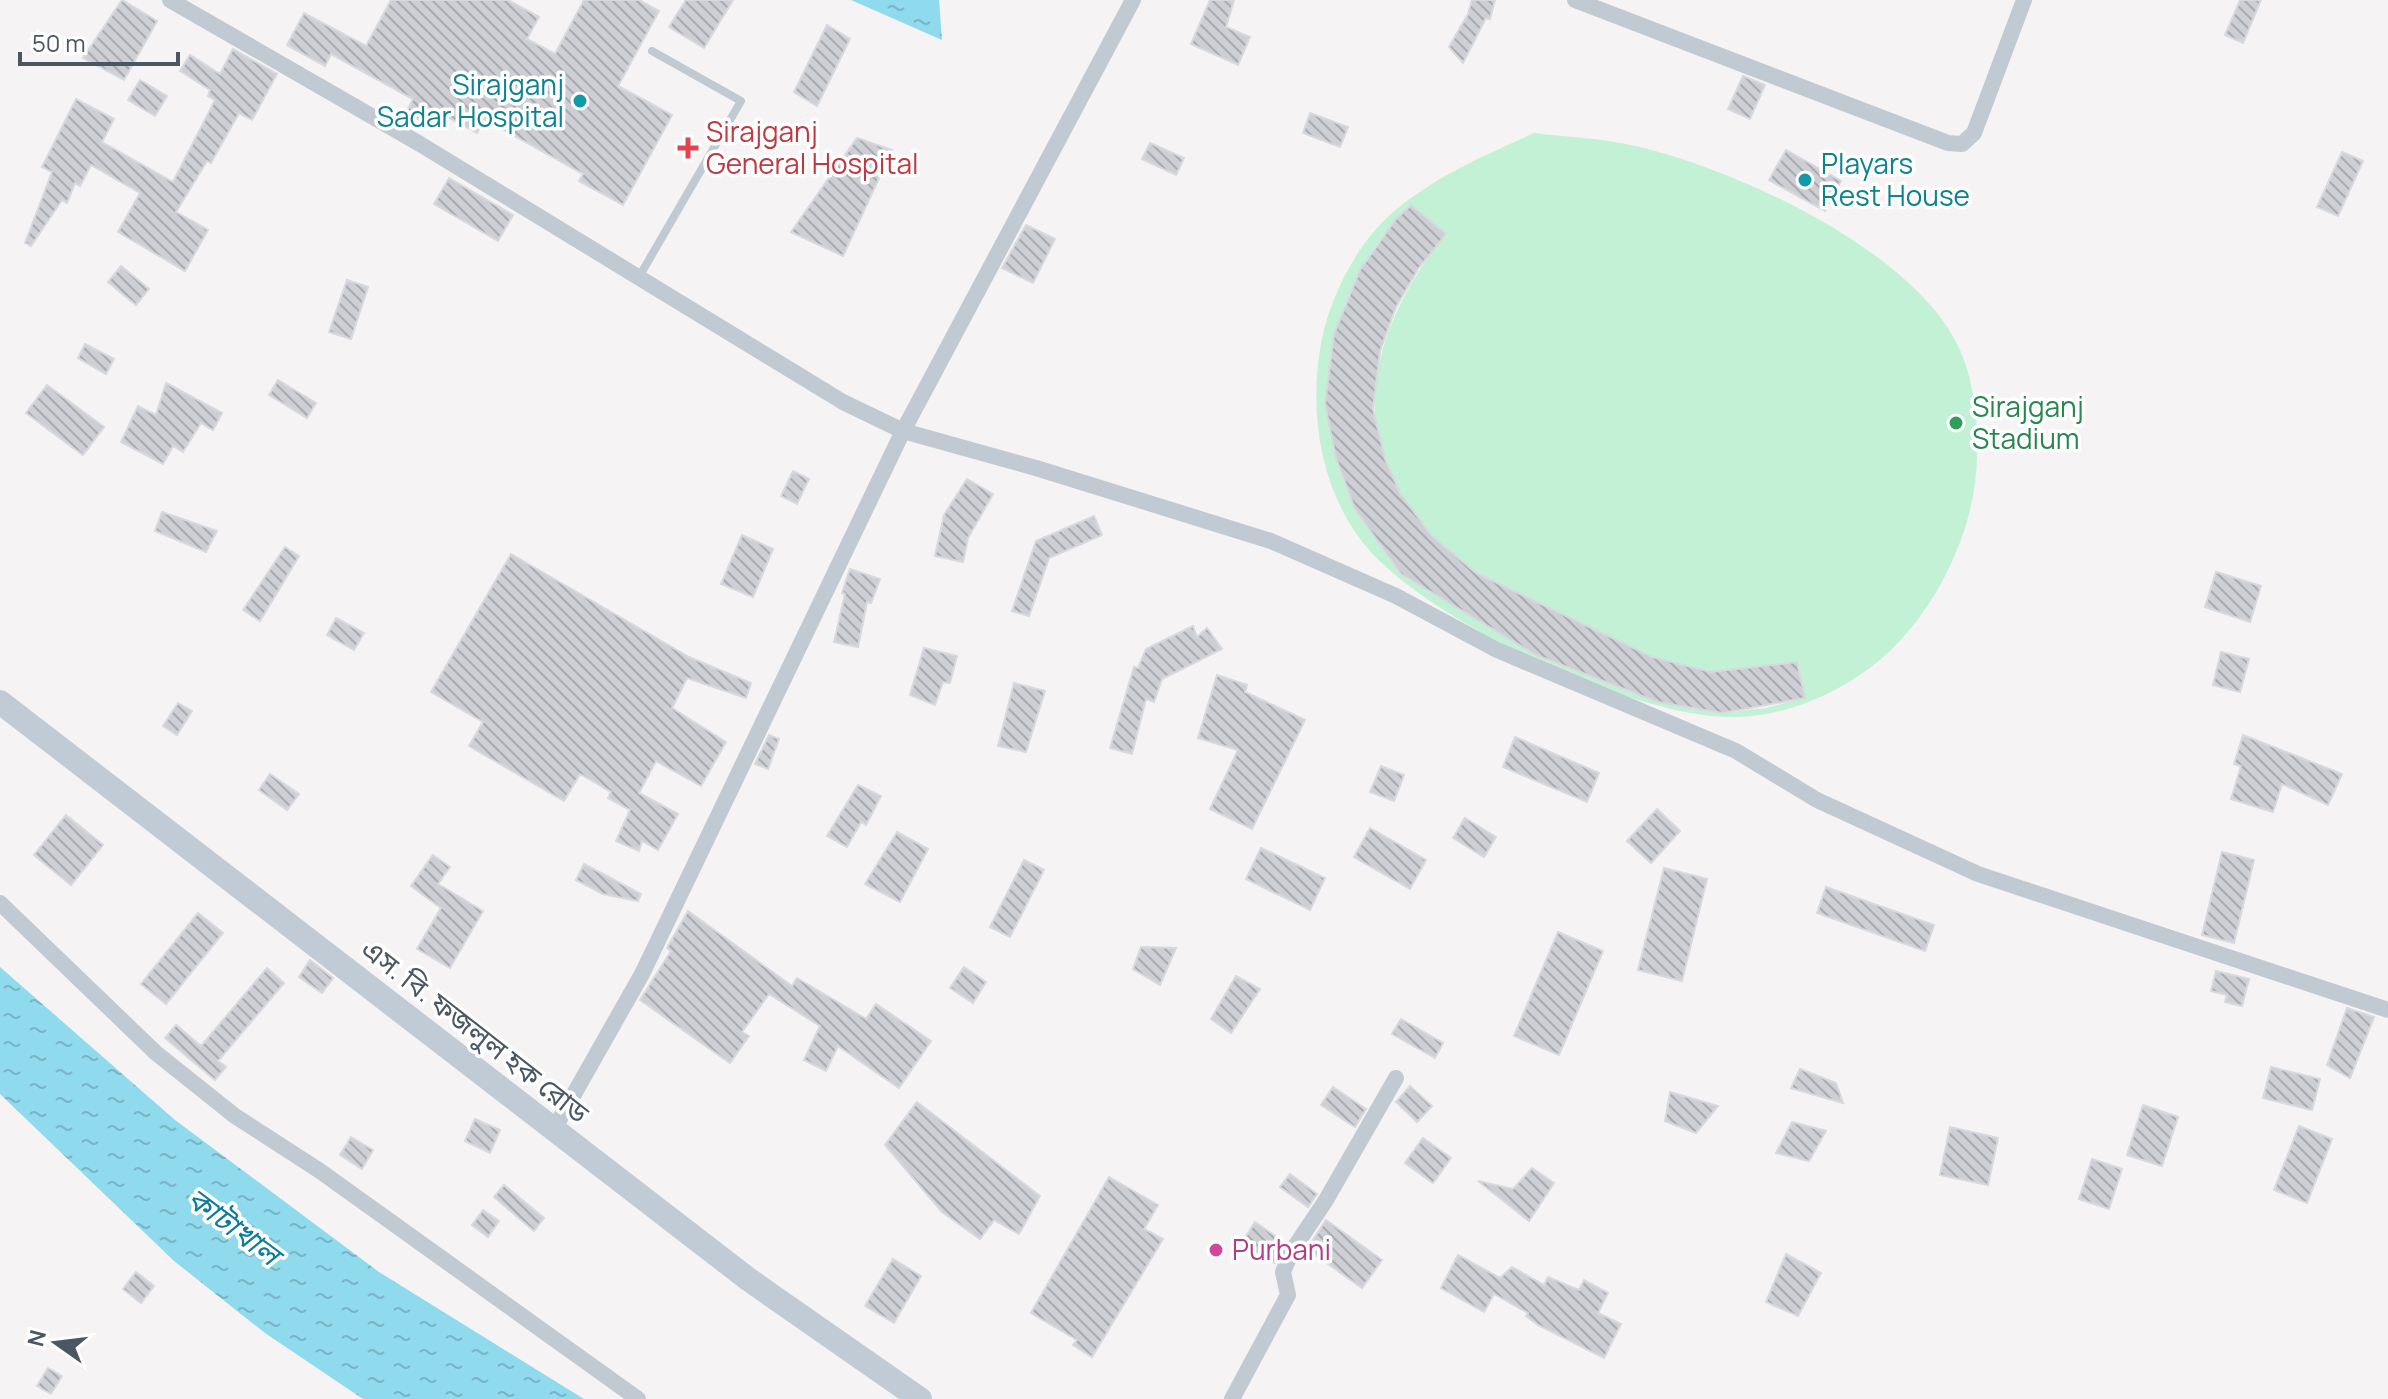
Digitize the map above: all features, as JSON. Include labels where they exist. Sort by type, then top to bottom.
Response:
[{"type":"main road","name":"এস. বি. ফজলুল হক রোড","points":[[0,702],[235,880],[553,1131],[748,1279],[920,1399]]},
{"type":"street","points":[[170,0],[420,144],[843,402],[903,431],[1036,468],[1271,541],[1396,596],[1497,650],[1736,751],[1817,800],[1978,874],[2388,1010]]},
{"type":"street","points":[[553,1131],[642,974],[903,431],[1133,0]]},
{"type":"street","points":[[1575,0],[1948,143],[1962,144],[1974,133],[2024,0]]},
{"type":"street","points":[[0,903],[156,1053],[235,1116],[332,1179],[638,1399]]},
{"type":"street","points":[[1232,1399],[1288,1295],[1283,1272],[1292,1251],[1326,1200],[1396,1078]]},
{"type":"lane","points":[[639,278],[741,101],[652,51]]},
{"type":"green space","points":[[1534,133],[1631,145],[1721,173],[1772,195],[1822,221],[1870,252],[1911,285],[1944,322],[1964,360],[1975,408],[1975,482],[1963,534],[1941,584],[1911,629],[1877,662],[1840,687],[1799,705],[1736,717],[1694,713],[1594,685],[1489,637],[1441,608],[1401,579],[1370,551],[1340,507],[1323,456],[1316,403],[1324,331],[1347,272],[1383,221],[1413,196],[1446,175]],"holes":[[[1411,205],[1445,235],[1414,279],[1392,323],[1378,367],[1375,411],[1382,453],[1400,494],[1430,534],[1492,583],[1611,640],[1671,664],[1723,672],[1796,662],[1805,698],[1766,708],[1722,713],[1658,702],[1546,660],[1404,577],[1412,571],[1360,516],[1339,469],[1330,429],[1329,388],[1333,347],[1344,307],[1361,270],[1383,235]]]},
{"type":"water","points":[[851,0],[939,0],[942,40]]},
{"type":"water","name":"কাটাখাল","points":[[0,967],[175,1120],[379,1272],[584,1399],[363,1399],[265,1333],[174,1261],[0,1094]]},
{"type":"building","points":[[122,0],[157,21],[124,80],[83,58]]},
{"type":"building","points":[[391,0],[508,0],[539,17],[527,39],[555,54],[584,0],[639,0],[659,11],[618,86],[672,115],[623,205],[579,181],[583,174],[484,119],[477,133],[442,114],[435,128],[406,113],[413,99],[331,54],[325,66],[287,45],[304,13],[366,46]]},
{"type":"building","points":[[686,0],[733,0],[704,48],[669,27]]},
{"type":"building","points":[[1210,0],[1234,0],[1226,27],[1250,37],[1238,65],[1191,44]]},
{"type":"building","points":[[1472,0],[1495,0],[1490,19],[1486,18],[1463,63],[1449,47],[1468,14]]},
{"type":"building","points":[[2240,0],[2261,0],[2243,43],[2225,35]]},
{"type":"building","points":[[827,25],[850,39],[817,106],[794,92]]},
{"type":"building","points":[[233,49],[277,74],[252,120],[239,113],[211,163],[207,161],[176,212],[208,230],[185,271],[118,232],[140,193],[91,165],[80,186],[75,183],[67,203],[62,200],[31,246],[25,243],[52,172],[42,167],[76,99],[114,119],[102,142],[173,182],[215,100],[208,96],[210,90],[180,71],[190,55],[220,74]]},
{"type":"building","points":[[1743,76],[1765,85],[1750,119],[1728,109]]},
{"type":"building","points":[[140,80],[167,96],[155,116],[128,100]]},
{"type":"building","points":[[1310,113],[1348,127],[1340,147],[1303,133]]},
{"type":"building","points":[[857,138],[892,150],[843,256],[791,232]]},
{"type":"building","points":[[1150,143],[1184,158],[1176,175],[1142,159]]},
{"type":"building","name":"Playars Rest House","points":[[1786,150],[1841,181],[1825,211],[1769,180]]},
{"type":"building","points":[[2342,152],[2363,161],[2338,216],[2317,207]]},
{"type":"building","points":[[449,178],[513,215],[498,241],[434,204]]},
{"type":"building","points":[[1411,205],[1446,234],[1418,269],[1396,307],[1380,351],[1373,409],[1385,459],[1400,493],[1431,535],[1476,573],[1652,657],[1711,672],[1797,662],[1805,698],[1722,713],[1658,702],[1536,655],[1401,574],[1355,509],[1336,458],[1325,404],[1334,334],[1360,270],[1396,219]]},
{"type":"building","points":[[1026,225],[1055,239],[1033,283],[1002,268]]},
{"type":"building","points":[[121,266],[149,289],[136,305],[108,282]]},
{"type":"building","points":[[347,280],[368,287],[351,339],[329,332]]},
{"type":"building","points":[[85,344],[114,359],[106,374],[78,358]]},
{"type":"building","points":[[278,380],[316,403],[307,418],[269,395]]},
{"type":"building","points":[[166,383],[222,413],[213,430],[201,423],[183,452],[173,446],[163,464],[121,442],[138,406],[156,415]]},
{"type":"building","points":[[47,385],[104,427],[83,455],[26,413]]},
{"type":"building","points":[[793,471],[809,479],[797,504],[781,496]]},
{"type":"building","points":[[967,479],[993,494],[968,538],[963,562],[935,556],[944,515]]},
{"type":"building","points":[[162,512],[217,531],[206,552],[155,531]]},
{"type":"building","points":[[1094,516],[1102,535],[1049,558],[1029,616],[1012,611],[1036,541]]},
{"type":"building","points":[[742,535],[773,549],[753,597],[721,584]]},
{"type":"building","points":[[285,547],[299,556],[260,621],[243,610]]},
{"type":"building","points":[[511,554],[689,657],[751,683],[746,698],[687,678],[672,708],[726,742],[701,786],[656,761],[639,793],[678,814],[658,850],[642,841],[639,851],[616,841],[630,810],[608,798],[611,792],[580,774],[564,801],[469,746],[483,722],[431,692]]},
{"type":"building","points":[[850,569],[880,579],[871,603],[867,602],[858,647],[834,642],[845,594],[842,593]]},
{"type":"building","points":[[2216,572],[2261,586],[2250,622],[2205,607]]},
{"type":"building","points":[[336,618],[364,633],[354,650],[327,635]]},
{"type":"building","points":[[1193,626],[1197,637],[1207,628],[1222,649],[1162,679],[1154,702],[1146,699],[1132,754],[1110,748],[1134,667],[1138,668],[1146,649]]},
{"type":"building","points":[[924,648],[957,656],[950,683],[943,682],[935,705],[910,695]]},
{"type":"building","points":[[2221,652],[2249,659],[2240,692],[2213,685]]},
{"type":"building","points":[[1217,675],[1247,685],[1245,692],[1305,720],[1252,829],[1210,809],[1238,750],[1198,738]]},
{"type":"building","points":[[1014,683],[1045,691],[1026,752],[998,746]]},
{"type":"building","points":[[178,703],[192,711],[177,735],[163,726]]},
{"type":"building","points":[[769,735],[779,739],[768,769],[755,764]]},
{"type":"building","points":[[2243,735],[2342,774],[2328,805],[2282,784],[2273,812],[2231,799],[2241,766],[2234,764]]},
{"type":"building","points":[[1515,737],[1599,773],[1587,802],[1503,767]]},
{"type":"building","points":[[1381,766],[1404,775],[1394,801],[1370,792]]},
{"type":"building","points":[[270,774],[299,794],[287,810],[259,790]]},
{"type":"building","points":[[858,785],[881,796],[866,825],[861,822],[847,847],[827,836]]},
{"type":"building","points":[[1657,809],[1680,831],[1651,863],[1627,841]]},
{"type":"building","points":[[66,815],[103,845],[71,885],[34,855]]},
{"type":"building","points":[[1465,818],[1496,837],[1484,857],[1453,838]]},
{"type":"building","points":[[1370,828],[1426,860],[1410,889],[1354,857]]},
{"type":"building","points":[[897,832],[928,849],[900,902],[865,884]]},
{"type":"building","points":[[1261,848],[1325,878],[1310,910],[1246,879]]},
{"type":"building","points":[[2222,852],[2254,860],[2234,943],[2202,935]]},
{"type":"building","points":[[433,855],[450,867],[438,884],[483,911],[450,968],[417,949],[441,908],[411,886]]},
{"type":"building","points":[[1024,860],[1044,870],[1010,937],[990,927]]},
{"type":"building","points":[[584,864],[641,894],[638,901],[603,894],[576,880]]},
{"type":"building","points":[[1664,868],[1707,879],[1682,981],[1638,970]]},
{"type":"building","points":[[1826,887],[1934,925],[1925,951],[1817,913]]},
{"type":"building","points":[[688,911],[792,986],[797,978],[866,1019],[876,1004],[931,1041],[899,1088],[838,1046],[826,1071],[804,1060],[820,1026],[769,994],[742,1032],[749,1036],[730,1063],[640,1000],[671,951],[667,948]]},
{"type":"building","points":[[198,913],[223,933],[166,1004],[141,984]]},
{"type":"building","points":[[1558,932],[1603,951],[1559,1055],[1514,1036]]},
{"type":"building","points":[[1141,947],[1176,948],[1160,985],[1133,969]]},
{"type":"building","points":[[310,960],[333,978],[322,993],[299,977]]},
{"type":"building","points":[[964,967],[986,982],[973,1003],[950,988]]},
{"type":"building","points":[[267,968],[284,983],[218,1061],[226,1067],[215,1080],[165,1038],[176,1025],[201,1046]]},
{"type":"building","points":[[2216,971],[2249,979],[2242,1006],[2225,1002],[2227,995],[2211,991]]},
{"type":"building","points":[[1236,976],[1260,989],[1231,1033],[1211,1019]]},
{"type":"building","points":[[2347,1008],[2374,1017],[2350,1078],[2327,1065]]},
{"type":"building","points":[[1401,1019],[1443,1043],[1435,1058],[1392,1034]]},
{"type":"building","points":[[2271,1067],[2320,1079],[2312,1110],[2263,1098]]},
{"type":"building","points":[[1800,1069],[1836,1083],[1843,1103],[1791,1088]]},
{"type":"building","points":[[1410,1086],[1432,1106],[1417,1122],[1396,1102]]},
{"type":"building","points":[[1333,1087],[1366,1109],[1355,1127],[1321,1105]]},
{"type":"building","points":[[1670,1092],[1718,1106],[1696,1133],[1665,1121]]},
{"type":"building","points":[[917,1102],[1040,1196],[1019,1234],[994,1220],[980,1239],[942,1212],[885,1145]]},
{"type":"building","points":[[2143,1105],[2178,1117],[2162,1166],[2127,1155]]},
{"type":"building","points":[[475,1119],[500,1130],[490,1153],[465,1141]]},
{"type":"building","points":[[1792,1122],[1826,1131],[1809,1161],[1776,1153]]},
{"type":"building","points":[[2299,1126],[2332,1139],[2307,1203],[2274,1190]]},
{"type":"building","points":[[1950,1127],[1998,1138],[1988,1185],[1940,1175]]},
{"type":"building","points":[[351,1137],[373,1150],[362,1169],[340,1155]]},
{"type":"building","points":[[1423,1138],[1451,1158],[1433,1183],[1405,1163]]},
{"type":"building","points":[[2092,1159],[2122,1169],[2109,1209],[2079,1199]]},
{"type":"building","points":[[1532,1168],[1554,1183],[1529,1221],[1478,1181],[1513,1189]]},
{"type":"building","points":[[1290,1174],[1317,1194],[1308,1207],[1280,1187]]},
{"type":"building","points":[[1109,1177],[1158,1205],[1144,1229],[1163,1239],[1092,1357],[1073,1345],[1077,1340],[1031,1313]]},
{"type":"building","points":[[504,1185],[544,1218],[534,1231],[494,1197]]},
{"type":"building","points":[[483,1210],[499,1221],[488,1237],[472,1225]]},
{"type":"building","points":[[1326,1220],[1382,1260],[1362,1288],[1307,1249]]},
{"type":"building","points":[[1255,1222],[1284,1242],[1275,1263],[1241,1244]]},
{"type":"building","points":[[1786,1254],[1821,1273],[1798,1316],[1766,1302]]},
{"type":"building","points":[[1458,1255],[1500,1278],[1512,1267],[1544,1285],[1548,1277],[1579,1290],[1584,1280],[1608,1293],[1598,1313],[1621,1324],[1604,1358],[1538,1325],[1526,1316],[1528,1313],[1494,1294],[1484,1312],[1441,1288]]},
{"type":"building","points":[[893,1259],[921,1276],[894,1323],[865,1306]]},
{"type":"building","points":[[136,1272],[154,1286],[141,1303],[123,1289]]},
{"type":"building","points":[[48,1368],[62,1376],[51,1394],[37,1386]]},
{"type":"place","name":"Sirajganj Sadar Hospital","points":[[580,101]]},
{"type":"place","name":"Sirajganj General Hospital","points":[[688,148]]},
{"type":"place","name":"Playars Rest House","points":[[1805,180]]},
{"type":"place","name":"Sirajganj Stadium","points":[[1956,423]]},
{"type":"place","name":"Purbani","points":[[1216,1250]]}]
